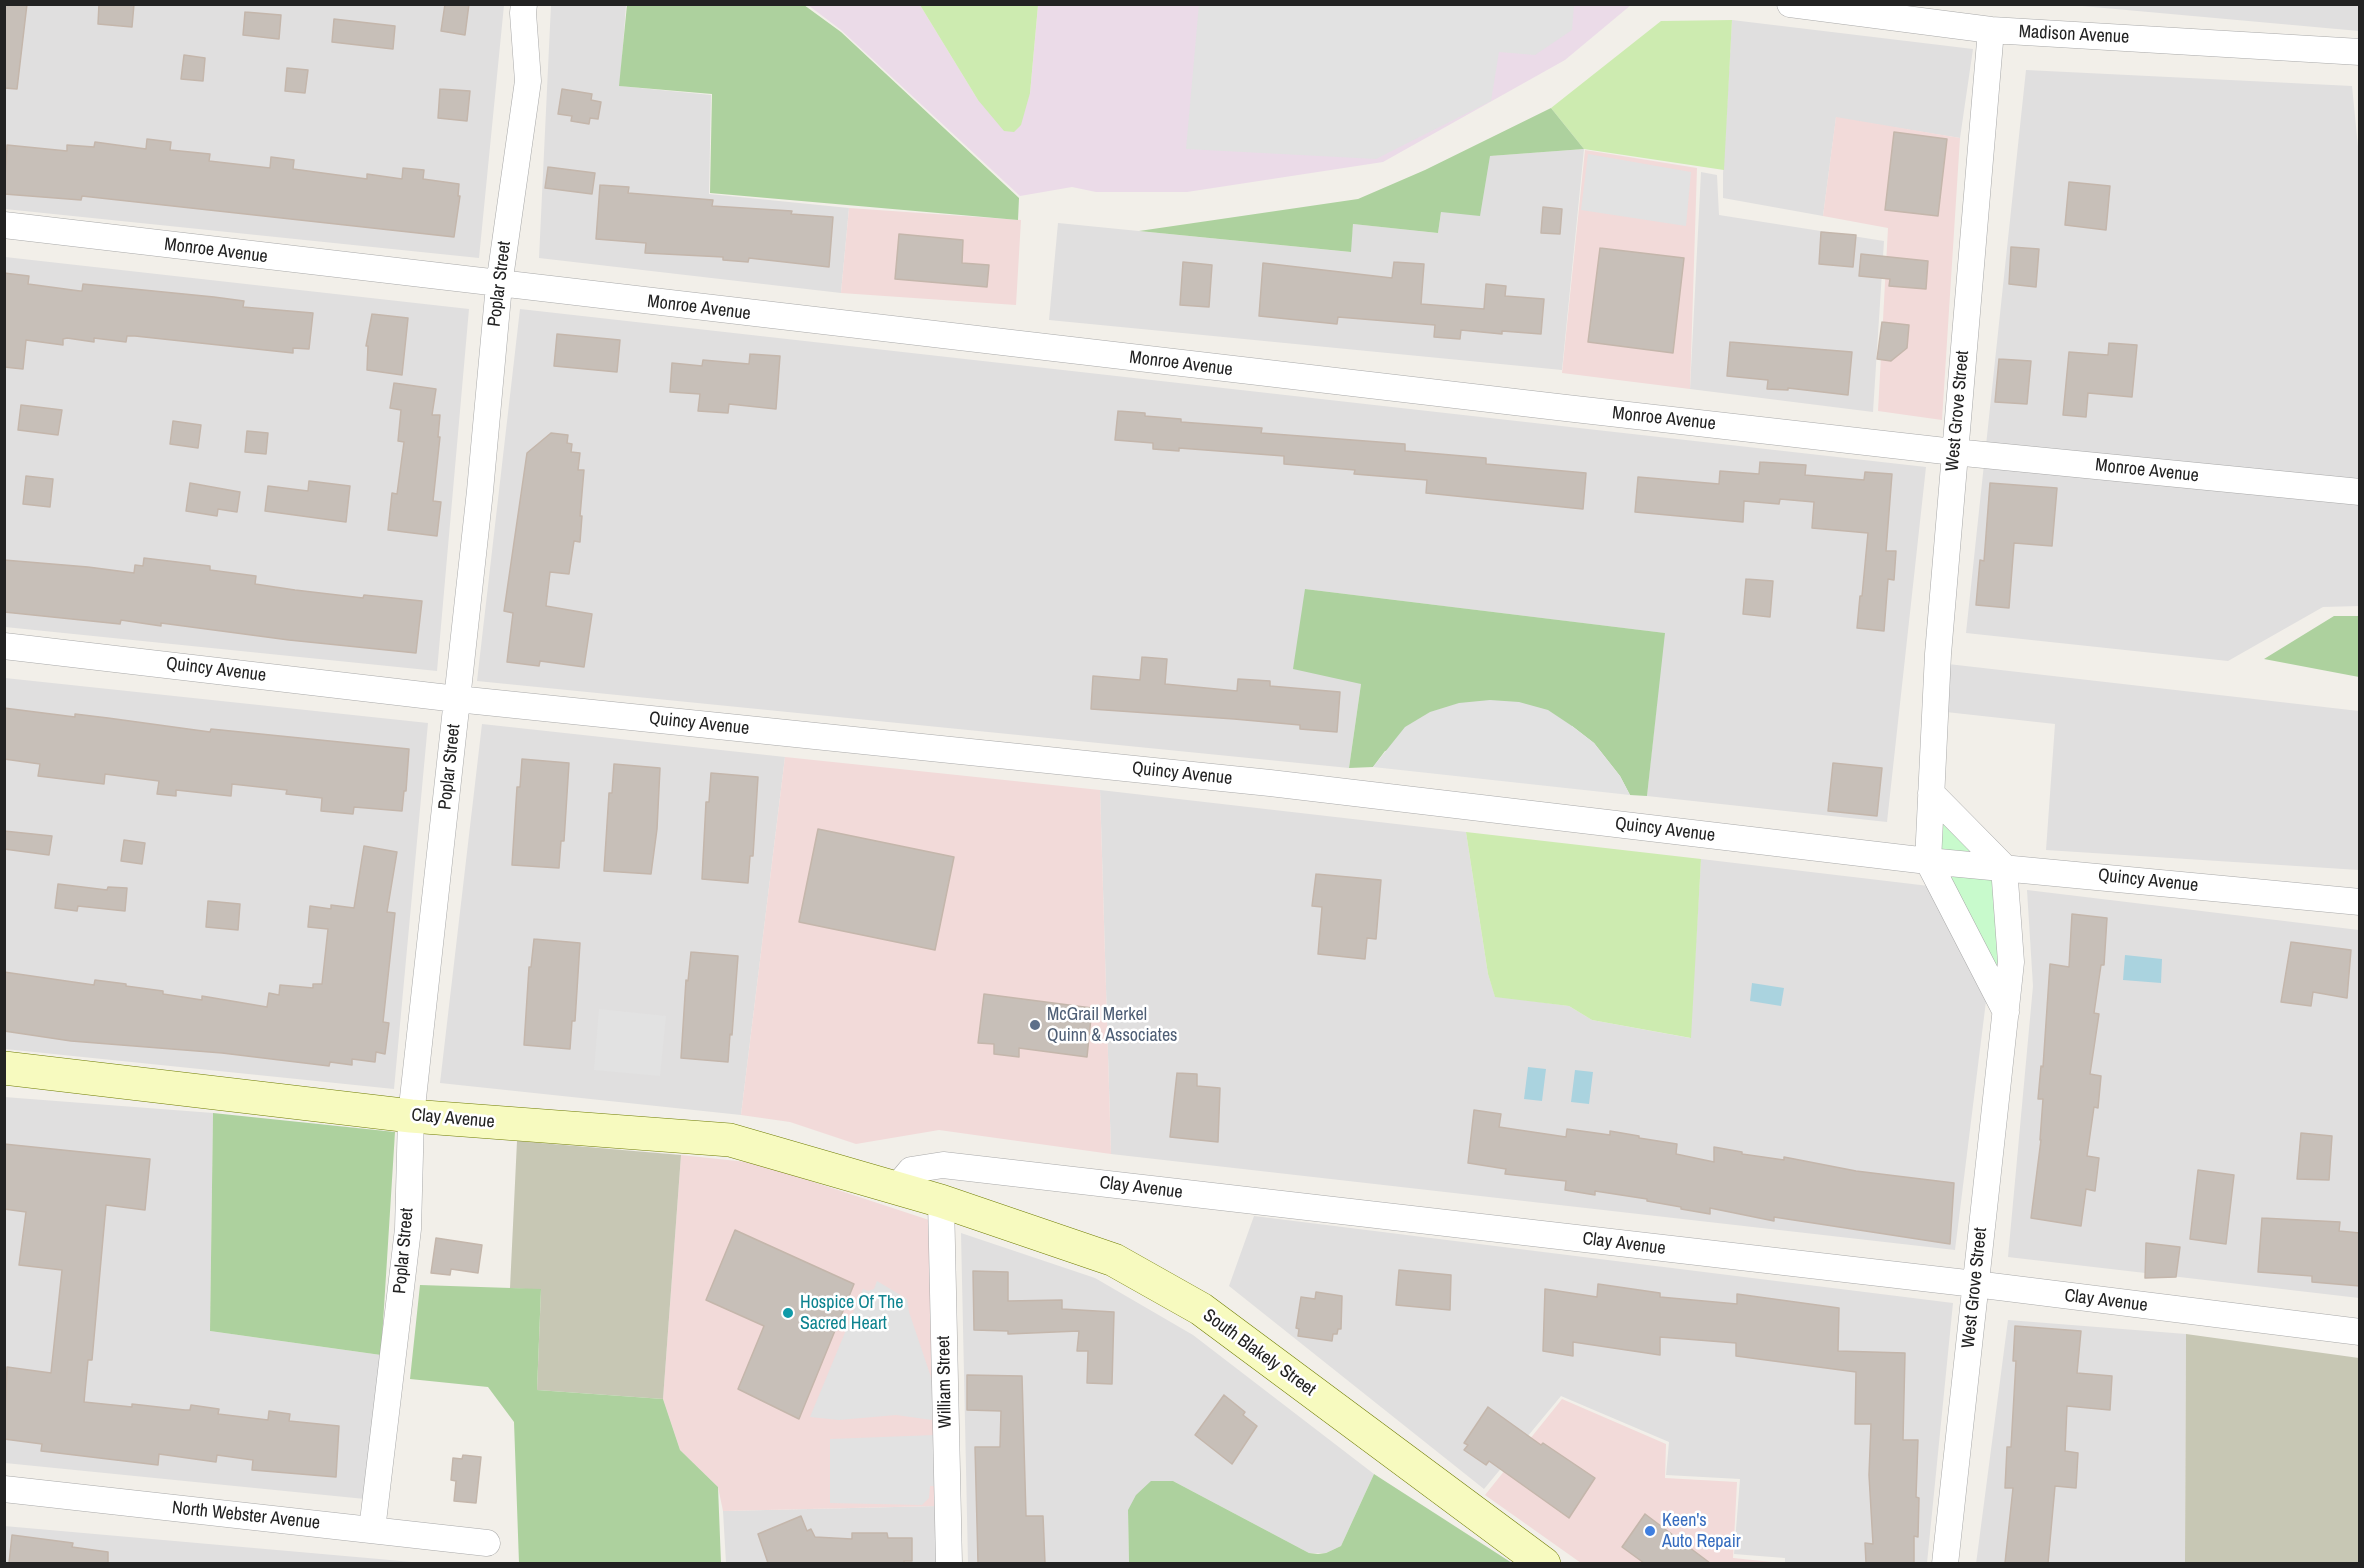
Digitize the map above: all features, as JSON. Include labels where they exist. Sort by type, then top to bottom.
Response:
[{"type":"main road","name":"Clay Avenue","points":[[4,1068],[411,1116],[730,1140],[941,1201]]},
{"type":"main road","name":"South Blakely Street","points":[[941,1201],[1114,1260],[1201,1309],[1544,1563]]},
{"type":"street","name":"Poplar Street","points":[[372,1530],[408,1229],[411,1116],[480,491],[499,285],[528,81],[524,4]]},
{"type":"street","name":"Madison Avenue","points":[[1790,4],[1991,30],[2360,52]]},
{"type":"street","name":"West Grove Street","points":[[1928,861],[1938,654],[1991,30]]},
{"type":"street","name":"Monroe Avenue","points":[[4,225],[499,285],[1954,452],[2360,492]]},
{"type":"street","name":"Quincy Avenue","points":[[4,646],[457,699],[1270,783],[1928,861],[2360,902]]},
{"type":"street","points":[[1932,793],[2004,867]]},
{"type":"street","points":[[1928,861],[2006,1012]]},
{"type":"street","name":"West Grove Street","points":[[1945,1563],[2011,963],[2004,867]]},
{"type":"street","name":"Clay Avenue","points":[[896,1188],[911,1170],[943,1165],[1975,1284],[2360,1332]]},
{"type":"street","name":"William Street","points":[[941,1201],[949,1563]]},
{"type":"street","name":"North Webster Avenue","points":[[4,1489],[487,1543]]},
{"type":"shaded area","points":[[1199,4],[1574,5],[1572,30],[1535,55],[1499,52],[1491,101],[1376,159],[1186,149]]},
{"type":"shaded area","points":[[5,5],[504,5],[479,258],[5,209]]},
{"type":"shaded area","points":[[551,5],[626,5],[620,86],[711,95],[709,194],[849,208],[841,293],[539,258]]},
{"type":"shaded area","points":[[808,5],[920,5],[978,100],[1030,93],[1038,5],[1631,5],[1565,60],[1383,162],[1187,192],[1096,192],[1072,187],[1020,196],[841,30]]},
{"type":"shaded area","points":[[2071,5],[2359,5],[2359,31]]},
{"type":"shaded area","points":[[1732,20],[1973,49],[1960,138],[1836,118],[1823,216],[1723,198]]},
{"type":"shaded area","points":[[2026,70],[2352,86],[2360,167],[2359,606],[2323,607],[2228,661],[1966,633]]},
{"type":"shaded area","points":[[1836,117],[1960,138],[1942,420],[1878,411],[1888,228],[1823,216]]},
{"type":"shaded area","points":[[1584,149],[1562,370],[1049,320],[1058,223],[1350,252],[1353,224],[1438,233],[1441,212],[1489,156]]},
{"type":"shaded area","points":[[1585,150],[1697,168],[1690,389],[1562,373]]},
{"type":"shaded area","points":[[1588,154],[1691,172],[1686,226],[1581,210]]},
{"type":"shaded area","points":[[1701,172],[1717,175],[1719,215],[1884,241],[1873,412],[1690,389]]},
{"type":"shaded area","points":[[849,208],[1021,220],[1016,305],[841,293]]},
{"type":"shaded area","points":[[5,257],[469,309],[437,671],[5,627]]},
{"type":"shaded area","points":[[520,309],[1926,467],[1887,822],[1647,796],[1664,633],[1305,589],[1361,684],[1349,768],[477,681]]},
{"type":"shaded area","points":[[1948,664],[2359,711],[2359,870],[2046,850],[2055,724],[1946,712]]},
{"type":"shaded area","points":[[5,678],[428,723],[394,1089],[5,1049]]},
{"type":"shaded area","points":[[1490,700],[1519,702],[1548,710],[1572,726],[1594,743],[1620,776],[1630,795],[1373,767],[1405,727],[1430,712],[1459,703]]},
{"type":"shaded area","points":[[482,724],[785,757],[741,1115],[440,1083]]},
{"type":"shaded area","points":[[785,757],[1100,790],[1111,1154],[939,1130],[856,1144],[790,1122],[741,1115]]},
{"type":"shaded area","points":[[1100,790],[1466,832],[1488,974],[1495,996],[1569,1006],[1592,1020],[1690,1038],[1701,859],[1929,886],[1986,1001],[1955,1250],[1111,1154]]},
{"type":"shaded area","points":[[2027,890],[2359,930],[2359,1298],[2008,1257],[2033,986]]},
{"type":"shaded area","points":[[599,1009],[666,1016],[660,1076],[594,1070]]},
{"type":"shaded area","points":[[4,1097],[213,1113],[210,1331],[381,1355],[365,1499],[5,1463]]},
{"type":"shaded area","points":[[517,1141],[681,1155],[663,1399],[537,1390],[541,1290],[510,1288]]},
{"type":"shaded area","points":[[681,1155],[756,1163],[932,1221],[937,1506],[723,1511],[718,1487],[680,1450],[663,1399]]},
{"type":"shaded area","points":[[1254,1216],[1953,1303],[1927,1563],[1785,1564],[1785,1558],[1734,1554],[1740,1479],[1666,1475],[1669,1442],[1561,1396],[1484,1489],[1229,1286]]},
{"type":"shaded area","points":[[961,1233],[1095,1278],[1193,1335],[1374,1474],[1341,1546],[1326,1553],[1309,1553],[1173,1481],[1128,1510],[1129,1563],[968,1563]]},
{"type":"shaded area","points":[[877,1281],[907,1299],[909,1312],[934,1386],[932,1420],[896,1415],[839,1420],[810,1417],[863,1289],[868,1291],[874,1289]]},
{"type":"shaded area","points":[[2008,1320],[2186,1334],[2185,1562],[2197,1563],[1976,1564]]},
{"type":"shaded area","points":[[2186,1334],[2359,1358],[2359,1563],[2185,1562]]},
{"type":"shaded area","points":[[1562,1399],[1666,1444],[1665,1478],[1737,1482],[1733,1558],[1782,1563],[1581,1563],[1485,1495]]},
{"type":"shaded area","points":[[935,1435],[936,1486],[930,1486],[929,1498],[922,1505],[830,1503],[830,1439]]},
{"type":"shaded area","points":[[937,1506],[938,1563],[726,1563],[723,1511]]},
{"type":"shaded area","points":[[4,1526],[379,1559],[422,1563],[5,1563]]},
{"type":"green space","points":[[627,5],[804,5],[841,32],[1019,198],[1018,220],[710,193],[712,94],[619,86]]},
{"type":"green space","points":[[920,5],[1038,5],[1030,93],[1021,125],[1014,132],[1004,131],[978,100]]},
{"type":"green space","points":[[1732,20],[1724,170],[1584,149],[1551,108],[1661,21]]},
{"type":"green space","points":[[1551,108],[1584,149],[1490,156],[1480,216],[1441,212],[1438,233],[1353,224],[1351,252],[1139,231],[1358,199],[1425,170]]},
{"type":"green space","points":[[1305,589],[1665,633],[1647,796],[1630,795],[1620,776],[1594,743],[1572,726],[1385,751],[1373,767],[1349,768],[1361,684],[1293,669]]},
{"type":"green space","points":[[2334,616],[2359,616],[2359,677],[2264,659]]},
{"type":"green space","points":[[1931,793],[2004,867],[2006,1012],[1928,861]]},
{"type":"green space","points":[[1466,832],[1701,859],[1691,1038],[1592,1020],[1569,1006],[1495,997],[1488,974]]},
{"type":"green space","points":[[213,1113],[395,1132],[381,1355],[210,1331]]},
{"type":"green space","points":[[420,1285],[541,1289],[537,1390],[663,1399],[680,1450],[718,1487],[721,1563],[519,1563],[514,1422],[488,1387],[410,1379]]},
{"type":"green space","points":[[1374,1474],[1512,1563],[1129,1563],[1128,1510],[1136,1495],[1151,1481],[1173,1481],[1309,1553],[1318,1554],[1341,1546]]},
{"type":"water","points":[[2125,955],[2162,959],[2161,983],[2123,980]]},
{"type":"water","points":[[1752,983],[1784,988],[1781,1006],[1750,1001]]},
{"type":"water","points":[[1528,1067],[1546,1069],[1542,1101],[1524,1099]]},
{"type":"water","points":[[1575,1070],[1593,1072],[1589,1104],[1571,1102]]},
{"type":"building","points":[[4,4],[27,4],[17,89],[4,88]]},
{"type":"building","points":[[99,4],[134,4],[132,27],[98,24]]},
{"type":"building","points":[[445,4],[469,4],[465,35],[441,31]]},
{"type":"building","points":[[245,12],[281,15],[279,39],[243,35]]},
{"type":"building","points":[[334,19],[395,26],[393,49],[332,42]]},
{"type":"building","points":[[184,55],[205,58],[203,81],[181,79]]},
{"type":"building","points":[[287,68],[308,70],[305,93],[285,91]]},
{"type":"building","points":[[440,89],[470,91],[467,121],[438,118]]},
{"type":"building","points":[[562,89],[592,94],[591,100],[601,102],[598,119],[590,118],[589,124],[571,121],[572,116],[558,114]]},
{"type":"building","points":[[1894,132],[1947,139],[1938,216],[1885,210]]},
{"type":"building","points":[[147,139],[171,142],[170,150],[210,154],[209,161],[270,168],[271,157],[294,160],[293,169],[367,179],[367,174],[402,179],[403,168],[424,170],[423,179],[459,184],[458,196],[460,196],[454,237],[82,196],[81,200],[4,194],[7,145],[67,151],[67,145],[94,147],[95,142],[146,149]]},
{"type":"building","points":[[548,167],[595,173],[592,194],[545,188]]},
{"type":"building","points":[[2069,182],[2110,186],[2106,230],[2065,225]]},
{"type":"building","points":[[600,185],[629,187],[628,193],[713,200],[712,206],[792,211],[791,214],[833,217],[829,267],[749,258],[748,262],[723,260],[723,257],[645,253],[646,243],[596,239]]},
{"type":"building","points":[[1543,207],[1562,209],[1560,234],[1541,233]]},
{"type":"building","points":[[1821,232],[1856,235],[1853,267],[1819,264]]},
{"type":"building","points":[[899,234],[963,240],[962,263],[989,265],[987,287],[895,279]]},
{"type":"building","points":[[2011,247],[2039,249],[2036,287],[2009,284]]},
{"type":"building","points":[[1600,248],[1684,258],[1673,353],[1588,342]]},
{"type":"building","points":[[1861,254],[1928,261],[1926,289],[1889,286],[1890,279],[1859,276]]},
{"type":"building","points":[[1183,262],[1212,265],[1209,307],[1180,305]]},
{"type":"building","points":[[1394,262],[1424,264],[1421,304],[1484,309],[1486,284],[1506,286],[1505,296],[1544,299],[1541,334],[1502,331],[1502,334],[1461,330],[1460,339],[1434,337],[1435,325],[1338,317],[1337,324],[1259,316],[1263,263],[1392,278]]},
{"type":"building","points":[[4,273],[29,276],[28,284],[80,291],[82,291],[83,284],[214,297],[244,301],[243,307],[313,313],[309,349],[293,348],[293,353],[135,336],[127,336],[126,342],[94,338],[94,342],[67,338],[63,339],[63,345],[26,340],[23,369],[4,367]]},
{"type":"building","points":[[372,314],[408,318],[402,375],[367,370],[368,346],[366,346]]},
{"type":"building","points":[[1882,322],[1909,325],[1907,348],[1891,361],[1877,359]]},
{"type":"building","points":[[557,334],[620,340],[617,372],[554,366]]},
{"type":"building","points":[[1730,342],[1852,352],[1848,395],[1788,388],[1788,390],[1767,389],[1768,380],[1727,376]]},
{"type":"building","points":[[2109,343],[2137,345],[2132,397],[2088,393],[2086,417],[2063,415],[2069,352],[2108,355]]},
{"type":"building","points":[[750,354],[780,356],[776,409],[729,404],[728,413],[698,411],[700,394],[670,392],[672,363],[702,366],[703,360],[749,364]]},
{"type":"building","points":[[1999,359],[2031,361],[2027,404],[1995,402]]},
{"type":"building","points":[[394,383],[436,389],[432,415],[440,415],[438,437],[440,437],[433,501],[441,502],[437,536],[388,530],[392,493],[397,494],[404,442],[398,441],[401,410],[390,408]]},
{"type":"building","points":[[21,405],[62,410],[58,435],[18,430]]},
{"type":"building","points":[[1118,411],[1181,419],[1181,422],[1262,428],[1261,433],[1405,444],[1405,451],[1486,458],[1486,464],[1586,473],[1583,509],[1426,493],[1427,480],[1354,474],[1355,470],[1284,464],[1284,456],[1179,448],[1179,451],[1153,449],[1153,443],[1115,440]]},
{"type":"building","points":[[173,421],[201,425],[198,448],[170,444]]},
{"type":"building","points":[[247,431],[268,433],[266,454],[245,452]]},
{"type":"building","points":[[551,433],[568,435],[567,443],[572,444],[571,452],[580,453],[578,470],[584,470],[580,542],[574,541],[569,574],[550,572],[546,606],[592,614],[584,667],[540,661],[539,666],[507,662],[513,613],[504,611],[527,453]]},
{"type":"building","points":[[1760,462],[1806,465],[1805,475],[1864,480],[1865,472],[1892,474],[1886,551],[1896,551],[1894,580],[1888,579],[1884,631],[1857,628],[1868,533],[1812,528],[1814,502],[1780,499],[1779,504],[1744,501],[1743,522],[1635,512],[1638,477],[1719,484],[1720,471],[1759,474]]},
{"type":"building","points":[[26,476],[53,479],[50,507],[23,504]]},
{"type":"building","points":[[309,481],[350,486],[346,522],[265,511],[268,486],[308,491]]},
{"type":"building","points":[[190,483],[240,492],[237,512],[218,509],[217,516],[186,511]]},
{"type":"building","points":[[1990,483],[2057,488],[2052,546],[2014,543],[2009,608],[1976,605],[1980,560],[1984,561]]},
{"type":"building","points":[[144,558],[210,566],[210,570],[256,576],[255,584],[363,598],[364,595],[422,601],[416,653],[289,640],[161,623],[161,626],[121,620],[120,624],[4,612],[4,560],[134,573],[135,565],[143,566]]},
{"type":"building","points":[[1746,579],[1773,581],[1770,617],[1743,614]]},
{"type":"building","points":[[1142,657],[1167,659],[1165,684],[1237,691],[1238,679],[1270,681],[1270,686],[1340,692],[1337,732],[1300,729],[1300,725],[1091,709],[1093,676],[1140,680]]},
{"type":"building","points":[[4,708],[75,717],[75,714],[210,732],[211,729],[409,749],[402,811],[354,807],[353,814],[321,811],[322,798],[286,794],[287,790],[232,784],[231,796],[176,790],[176,796],[157,794],[159,781],[105,774],[104,784],[38,776],[40,764],[4,759]]},
{"type":"building","points":[[522,759],[569,763],[564,841],[561,841],[559,868],[512,865],[517,787],[520,787]]},
{"type":"building","points":[[1833,763],[1882,768],[1877,816],[1828,811]]},
{"type":"building","points":[[614,764],[660,768],[657,829],[651,874],[604,871],[609,793],[612,793]]},
{"type":"building","points":[[711,773],[758,777],[753,856],[750,856],[748,883],[702,879],[706,802],[709,802]]},
{"type":"building","points":[[818,829],[954,857],[935,950],[799,922]]},
{"type":"building","points":[[4,831],[52,836],[49,855],[4,849]]},
{"type":"building","points":[[124,840],[145,843],[142,864],[121,861]]},
{"type":"building","points":[[364,846],[397,852],[387,912],[395,913],[383,1022],[389,1023],[385,1054],[376,1052],[375,1062],[352,1059],[352,1065],[330,1062],[329,1066],[222,1053],[71,1041],[4,1031],[4,972],[94,985],[95,980],[126,984],[126,986],[163,991],[163,994],[202,1000],[202,996],[267,1007],[269,993],[279,995],[280,985],[313,988],[313,984],[322,984],[328,929],[308,927],[310,906],[331,909],[331,905],[354,908]]},
{"type":"building","points":[[1316,874],[1381,880],[1376,939],[1367,938],[1365,959],[1318,954],[1322,907],[1312,906]]},
{"type":"building","points":[[58,884],[107,890],[108,887],[127,888],[125,911],[78,906],[77,911],[55,908]]},
{"type":"building","points":[[208,901],[240,904],[238,930],[206,927]]},
{"type":"building","points":[[2072,914],[2107,918],[2104,965],[2101,965],[2094,1013],[2099,1014],[2090,1074],[2101,1076],[2098,1108],[2094,1107],[2087,1156],[2099,1158],[2095,1191],[2086,1189],[2081,1226],[2031,1218],[2041,1140],[2043,1099],[2038,1099],[2041,1066],[2043,1067],[2050,964],[2069,967]]},
{"type":"building","points":[[534,939],[580,943],[575,1021],[572,1021],[570,1049],[524,1045],[529,967],[531,967]]},
{"type":"building","points":[[2291,942],[2351,950],[2347,998],[2313,992],[2311,1006],[2281,1002]]},
{"type":"building","points":[[691,952],[738,956],[728,1062],[681,1058],[686,980],[688,981]]},
{"type":"building","name":"McGrail Merkel Quinn & Associates","points":[[984,994],[1092,1008],[1087,1057],[1019,1048],[1019,1057],[994,1054],[994,1044],[978,1043]]},
{"type":"building","points":[[1177,1073],[1197,1074],[1197,1086],[1220,1088],[1218,1142],[1170,1137]]},
{"type":"building","points":[[1474,1110],[1501,1114],[1499,1127],[1566,1137],[1567,1129],[1610,1135],[1610,1131],[1677,1144],[1676,1154],[1714,1162],[1714,1147],[1742,1152],[1742,1154],[1784,1160],[1784,1157],[1856,1171],[1954,1183],[1950,1244],[1774,1217],[1774,1221],[1710,1208],[1710,1214],[1647,1201],[1647,1199],[1595,1191],[1595,1195],[1565,1190],[1566,1181],[1505,1174],[1506,1169],[1468,1163]]},
{"type":"building","points":[[2301,1133],[2332,1136],[2329,1180],[2297,1179]]},
{"type":"building","points":[[4,1144],[150,1159],[145,1210],[106,1205],[92,1360],[88,1360],[84,1402],[185,1410],[190,1410],[191,1405],[219,1409],[218,1414],[268,1420],[269,1411],[290,1414],[289,1421],[339,1426],[336,1477],[252,1470],[253,1460],[217,1455],[216,1462],[159,1454],[158,1465],[41,1451],[42,1444],[4,1439],[7,1367],[51,1373],[62,1270],[19,1265],[26,1212],[4,1209]]},
{"type":"building","points":[[2198,1170],[2234,1175],[2226,1244],[2190,1239]]},
{"type":"building","points":[[2262,1218],[2340,1222],[2339,1231],[2360,1233],[2360,1286],[2312,1282],[2312,1276],[2258,1272]]},
{"type":"building","name":"Hospice Of The Sacred Heart","points":[[735,1230],[854,1284],[799,1419],[738,1389],[764,1326],[706,1300]]},
{"type":"building","points":[[436,1238],[482,1245],[478,1273],[451,1269],[450,1275],[431,1273]]},
{"type":"building","points":[[2146,1243],[2180,1247],[2176,1277],[2145,1278]]},
{"type":"building","points":[[1399,1270],[1451,1275],[1450,1310],[1396,1305]]},
{"type":"building","points":[[973,1271],[1008,1272],[1008,1301],[1062,1300],[1062,1309],[1114,1312],[1112,1384],[1087,1383],[1088,1351],[1077,1351],[1079,1331],[1008,1334],[1008,1331],[974,1330]]},
{"type":"building","points":[[1598,1284],[1660,1293],[1660,1297],[1737,1304],[1737,1294],[1839,1308],[1838,1351],[1905,1353],[1903,1440],[1918,1440],[1916,1497],[1919,1498],[1918,1537],[1914,1536],[1914,1563],[1866,1563],[1865,1543],[1873,1544],[1869,1475],[1871,1424],[1855,1424],[1856,1372],[1736,1356],[1736,1343],[1660,1337],[1660,1355],[1573,1342],[1573,1356],[1543,1351],[1545,1289],[1597,1297]]},
{"type":"building","points":[[1316,1292],[1342,1296],[1341,1329],[1338,1329],[1337,1334],[1333,1334],[1332,1341],[1298,1336],[1299,1329],[1296,1328],[1301,1297],[1315,1299]]},
{"type":"building","points":[[2015,1326],[2081,1331],[2077,1373],[2112,1376],[2110,1410],[2067,1406],[2065,1451],[2078,1453],[2076,1488],[2055,1486],[2048,1563],[2005,1563],[2013,1488],[2005,1488],[2007,1447],[2011,1447],[2016,1361],[2013,1361]]},
{"type":"building","points":[[967,1375],[1022,1376],[1026,1516],[1043,1516],[1045,1563],[978,1563],[975,1447],[1000,1447],[1001,1411],[967,1410]]},
{"type":"building","points":[[1224,1395],[1245,1412],[1243,1415],[1257,1426],[1232,1464],[1195,1435]]},
{"type":"building","points":[[1488,1407],[1541,1445],[1543,1443],[1595,1478],[1569,1518],[1489,1461],[1486,1465],[1464,1450],[1468,1445],[1464,1443]]},
{"type":"building","points":[[463,1455],[481,1457],[476,1503],[454,1501],[456,1481],[451,1480],[453,1458],[462,1459]]},
{"type":"building","name":"Keen's Auto Repair","points":[[1645,1514],[1710,1563],[1644,1563],[1622,1547]]},
{"type":"building","points":[[801,1516],[807,1531],[811,1529],[815,1537],[852,1539],[852,1533],[887,1533],[888,1538],[912,1538],[912,1561],[904,1561],[904,1563],[768,1563],[758,1534]]},
{"type":"building","points":[[12,1535],[73,1543],[72,1547],[108,1552],[108,1563],[9,1563]]},
{"type":"place","name":"McGrail Merkel Quinn & Associates","points":[[1035,1025]]},
{"type":"place","name":"Hospice Of The Sacred Heart","points":[[788,1313]]},
{"type":"place","name":"Keen's Auto Repair","points":[[1650,1531]]}]
